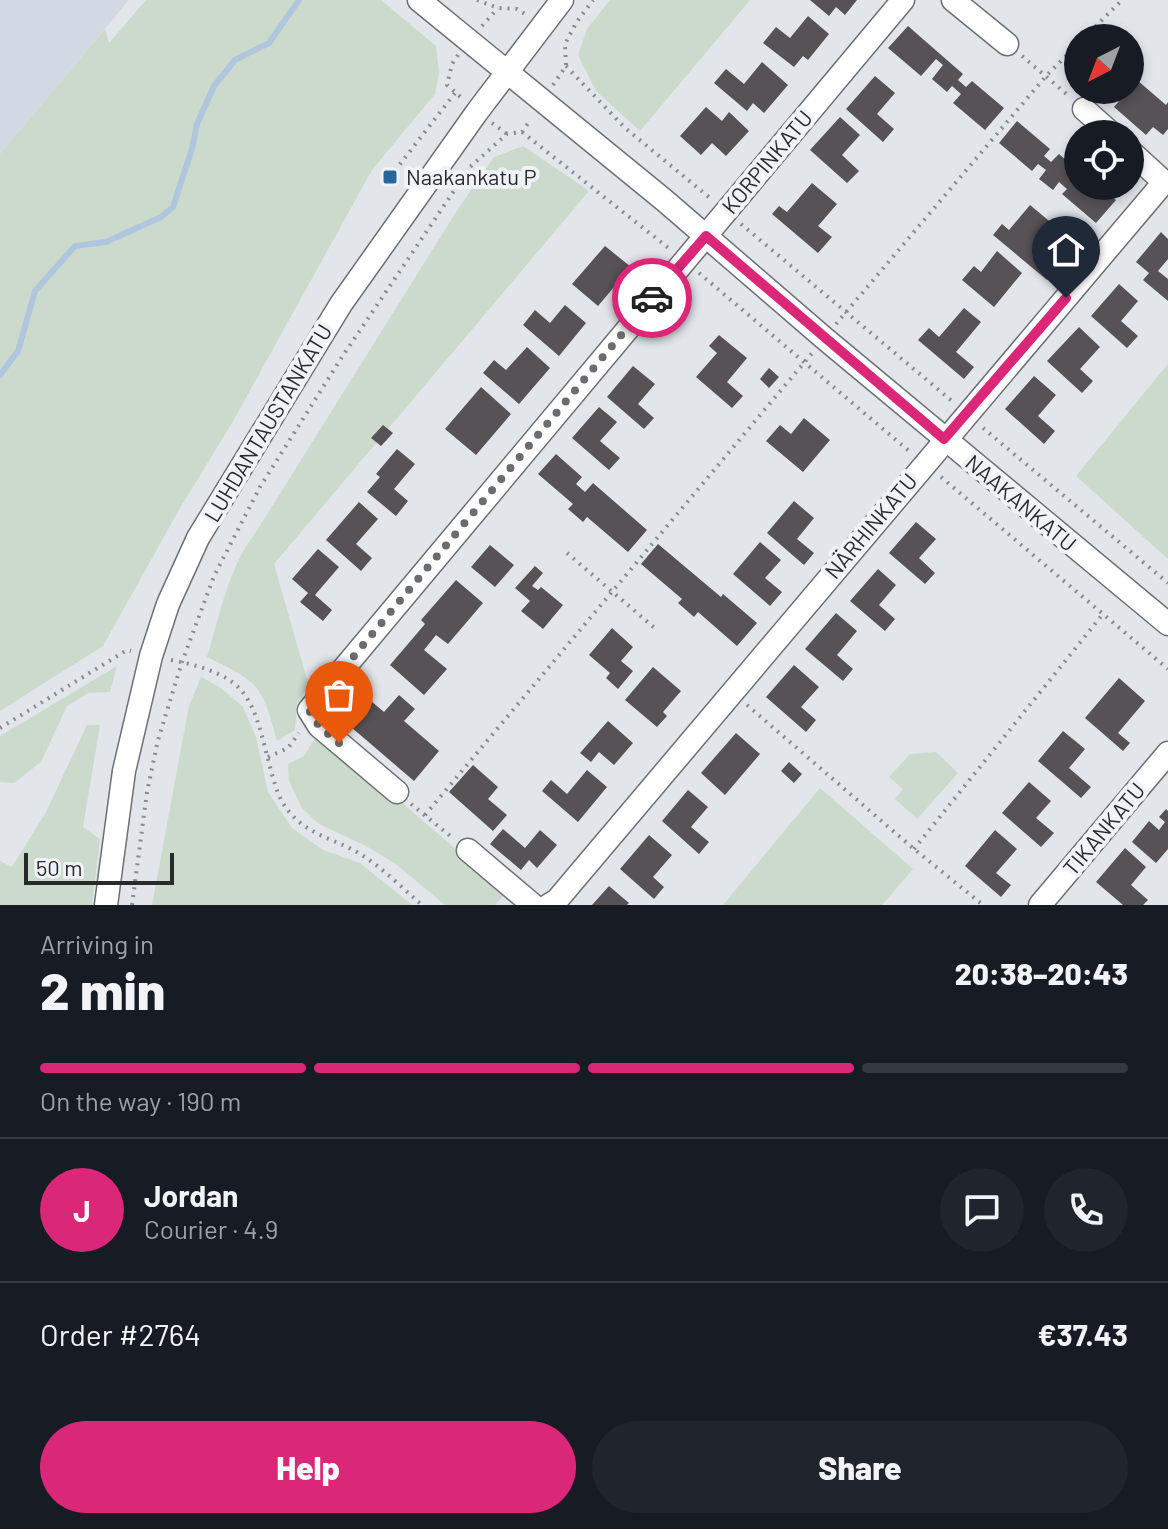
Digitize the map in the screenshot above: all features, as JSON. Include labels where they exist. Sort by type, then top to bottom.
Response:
[{"type":"street","name":"NAAKANKATU","points":[[419,0],[1168,624]]},
{"type":"street","name":"LUHDANTAUSTANKATU","points":[[106,905],[124,771],[151,656],[168,604],[198,538],[341,304],[477,112],[562,0]]},
{"type":"street","name":"KORPINKATU","points":[[309,710],[903,0]]},
{"type":"street","points":[[953,0],[1007,44]]},
{"type":"street","points":[[1084,109],[1096,120]]},
{"type":"street","name":"NÄRHINKATU","points":[[549,905],[557,900],[1164,182],[1144,164]]},
{"type":"street","points":[[309,710],[319,726],[397,792]]},
{"type":"street","name":"TIKANKATU","points":[[1040,905],[1168,753]]},
{"type":"street","points":[[468,850],[533,905]]},
{"type":"path","points":[[522,132],[566,66],[565,44],[593,0]]},
{"type":"path","points":[[1098,24],[1122,0]]},
{"type":"path","points":[[498,8],[468,42],[449,71],[447,85],[507,134]]},
{"type":"path","points":[[1007,44],[1084,109]]},
{"type":"path","points":[[846,312],[1064,58]]},
{"type":"path","points":[[566,66],[624,127],[1168,583]]},
{"type":"path","points":[[390,177],[455,93]]},
{"type":"path","points":[[132,905],[158,740],[182,662],[214,576],[260,487],[342,357],[470,167],[507,134],[522,132],[684,260],[1168,669]]},
{"type":"path","points":[[425,815],[824,338]]},
{"type":"path","points":[[567,553],[657,630]]},
{"type":"path","points":[[914,849],[1103,614]]},
{"type":"path","points":[[0,728],[127,650],[218,673],[237,684],[250,700],[277,793],[288,811],[300,824],[375,864],[422,905]]},
{"type":"path","points":[[732,692],[983,905]]},
{"type":"path","points":[[268,757],[288,748],[297,739],[309,710]]},
{"type":"path","points":[[397,792],[468,850]]},
{"type":"shaded area","points":[[0,0],[129,0],[0,154]]},
{"type":"green space","points":[[146,0],[381,0],[436,46],[439,73],[435,94],[372,170],[232,423],[180,508],[103,646],[0,711],[0,154],[105,29],[109,43]]},
{"type":"green space","points":[[610,0],[750,0],[640,131],[596,91],[578,55],[587,29]]},
{"type":"green space","points":[[523,146],[589,191],[274,564],[309,686],[297,703],[295,730],[277,741],[267,708],[256,687],[238,673],[207,657],[238,561],[456,212],[494,157]]},
{"type":"green space","points":[[1168,364],[1168,559],[1076,476]]},
{"type":"green space","points":[[117,666],[110,692],[88,693],[67,706],[41,762],[14,783],[0,782],[0,736]]},
{"type":"green space","points":[[201,677],[221,688],[243,707],[256,737],[268,792],[292,828],[323,850],[360,863],[412,905],[152,905],[189,706]]},
{"type":"green space","points":[[87,725],[100,725],[83,827],[100,839],[92,905],[0,905],[0,861],[12,867],[46,812]]},
{"type":"green space","points":[[319,732],[506,892],[495,905],[445,905],[397,865],[368,847],[319,824],[302,808],[289,781],[288,764],[304,756]]},
{"type":"green space","points":[[936,752],[958,773],[917,819],[895,799],[903,789],[889,777],[910,754]]},
{"type":"green space","points":[[820,788],[913,869],[882,905],[723,905]]},
{"type":"building","points":[[810,0],[857,0],[845,15],[836,7],[829,16]]},
{"type":"building","points":[[808,16],[829,34],[808,60],[803,56],[794,67],[763,43],[776,27],[790,38]]},
{"type":"building","points":[[908,26],[963,74],[958,80],[966,87],[972,81],[1004,108],[985,130],[953,103],[961,94],[952,86],[947,92],[932,79],[943,65],[936,59],[921,76],[888,48]]},
{"type":"building","points":[[762,62],[788,85],[764,113],[753,103],[747,111],[714,83],[726,69],[744,84]]},
{"type":"building","points":[[875,76],[895,93],[877,114],[894,129],[883,142],[846,109]]},
{"type":"building","points":[[1144,86],[1166,105],[1168,102],[1168,129],[1163,135],[1153,127],[1146,135],[1144,120],[1129,120],[1114,107],[1117,104],[1144,104]]},
{"type":"building","points":[[706,107],[722,121],[729,112],[749,131],[726,156],[712,143],[701,155],[680,136]]},
{"type":"building","points":[[840,117],[860,135],[842,155],[859,171],[847,183],[810,150]]},
{"type":"building","points":[[1017,121],[1050,149],[1044,156],[1051,162],[1059,154],[1064,158],[1064,186],[1059,182],[1053,190],[1039,179],[1046,170],[1038,164],[1032,171],[999,143]]},
{"type":"building","points":[[812,183],[837,204],[818,226],[832,237],[818,253],[772,214],[779,206],[787,212]]},
{"type":"building","points":[[1069,200],[1116,200],[1096,223]]},
{"type":"building","points":[[1030,205],[1054,225],[1040,242],[1063,261],[1047,280],[993,235],[1002,224],[1009,230]]},
{"type":"building","points":[[1161,232],[1168,239],[1168,259],[1158,271],[1168,279],[1168,301],[1143,280],[1149,273],[1136,262]]},
{"type":"building","points":[[605,246],[631,267],[598,306],[572,284]]},
{"type":"building","points":[[997,251],[1022,273],[994,307],[962,280],[974,266],[981,272]]},
{"type":"building","points":[[1119,284],[1138,301],[1121,321],[1138,336],[1127,348],[1091,316]]},
{"type":"building","points":[[565,305],[586,323],[559,356],[523,325],[535,310],[550,323]]},
{"type":"building","points":[[964,308],[981,322],[956,352],[974,367],[964,379],[918,340],[929,328],[939,337]]},
{"type":"building","points":[[1079,327],[1100,347],[1080,369],[1093,381],[1082,393],[1047,361]]},
{"type":"building","points":[[719,335],[747,358],[727,382],[743,396],[732,408],[696,377],[717,353],[709,346]]},
{"type":"building","points":[[527,347],[550,368],[519,404],[483,373],[494,360],[506,370]]},
{"type":"building","points":[[633,366],[655,384],[638,404],[654,418],[644,429],[607,397]]},
{"type":"building","points":[[769,368],[779,377],[769,388],[760,379]]},
{"type":"building","points":[[1034,376],[1056,395],[1038,416],[1055,431],[1044,444],[1005,409]]},
{"type":"building","points":[[481,387],[511,414],[476,455],[445,429]]},
{"type":"building","points":[[599,407],[617,422],[600,441],[620,458],[609,470],[572,438]]},
{"type":"building","points":[[804,418],[830,440],[803,472],[766,441],[780,425],[791,434]]},
{"type":"building","points":[[383,425],[393,433],[381,446],[371,438]]},
{"type":"building","points":[[397,449],[415,464],[394,489],[408,501],[396,516],[367,492],[380,477],[376,474]]},
{"type":"building","points":[[556,454],[582,477],[576,484],[585,492],[593,483],[647,530],[628,552],[587,517],[583,522],[568,509],[573,504],[538,474]]},
{"type":"building","points":[[794,501],[814,518],[797,539],[814,553],[804,565],[767,533]]},
{"type":"building","points":[[359,502],[378,519],[356,544],[372,558],[361,571],[326,540]]},
{"type":"building","points":[[916,522],[936,539],[919,558],[935,573],[925,584],[889,553]]},
{"type":"building","points":[[760,542],[781,560],[765,578],[782,592],[770,606],[733,574]]},
{"type":"building","points":[[658,544],[757,623],[737,646],[698,612],[694,617],[678,603],[682,599],[641,564]]},
{"type":"building","points":[[490,545],[514,565],[495,587],[471,567]]},
{"type":"building","points":[[318,549],[339,567],[315,595],[332,610],[323,621],[300,602],[308,593],[292,579]]},
{"type":"building","points":[[535,566],[543,573],[532,586],[538,590],[541,587],[563,605],[543,629],[521,611],[530,601],[515,588]]},
{"type":"building","points":[[878,569],[896,585],[879,605],[895,619],[885,631],[850,601]]},
{"type":"building","points":[[456,580],[483,603],[448,644],[436,635],[424,650],[447,669],[424,695],[390,665],[425,624],[421,620]]},
{"type":"building","points":[[836,613],[857,631],[837,655],[853,669],[843,681],[805,649]]},
{"type":"building","points":[[612,628],[633,647],[621,661],[633,671],[618,689],[606,678],[610,673],[589,655]]},
{"type":"building","points":[[794,665],[819,687],[801,707],[816,720],[806,732],[766,697]]},
{"type":"building","points":[[653,667],[681,691],[663,712],[667,716],[657,727],[625,700]]},
{"type":"building","points":[[1119,678],[1145,701],[1118,733],[1130,743],[1123,751],[1085,718]]},
{"type":"building","points":[[399,695],[415,709],[404,721],[439,751],[414,781],[344,721],[365,696],[384,712]]},
{"type":"building","points":[[608,721],[633,743],[614,765],[599,752],[591,762],[580,753]]},
{"type":"building","points":[[1063,731],[1085,749],[1069,768],[1091,787],[1081,798],[1038,761]]},
{"type":"building","points":[[736,733],[760,754],[725,795],[701,773]]},
{"type":"building","points":[[789,762],[802,774],[794,783],[781,771]]},
{"type":"building","points":[[473,765],[498,787],[488,799],[507,815],[493,831],[449,792]]},
{"type":"building","points":[[587,770],[607,787],[578,822],[542,791],[551,780],[567,794]]},
{"type":"building","points":[[1029,782],[1051,801],[1036,818],[1054,833],[1041,847],[1002,813]]},
{"type":"building","points":[[688,790],[708,807],[691,827],[709,842],[699,854],[662,821]]},
{"type":"building","points":[[1166,809],[1168,849],[1156,863],[1132,842],[1149,821],[1159,830],[1165,822],[1159,817]]},
{"type":"building","points":[[503,829],[525,848],[540,830],[557,845],[537,868],[529,860],[521,870],[490,844]]},
{"type":"building","points":[[995,830],[1017,849],[996,873],[1011,885],[1001,897],[965,866]]},
{"type":"building","points":[[649,835],[672,855],[653,877],[664,887],[654,899],[620,869]]},
{"type":"building","points":[[1125,848],[1146,867],[1131,885],[1148,900],[1143,905],[1123,905],[1096,882]]},
{"type":"building","points":[[609,886],[629,903],[592,905]]},
{"type":"waterway","points":[[0,375],[18,351],[35,291],[75,246],[106,242],[161,217],[173,207],[197,124],[214,86],[235,60],[269,43],[299,0]]},
{"type":"way so far","points":[[339,743],[319,726],[309,710],[652,298]]},
{"type":"place","name":"Naakankatu P","points":[[390,177]]},
{"type":"route","points":[[652,298],[706,236],[944,439],[1066,298]]}]
